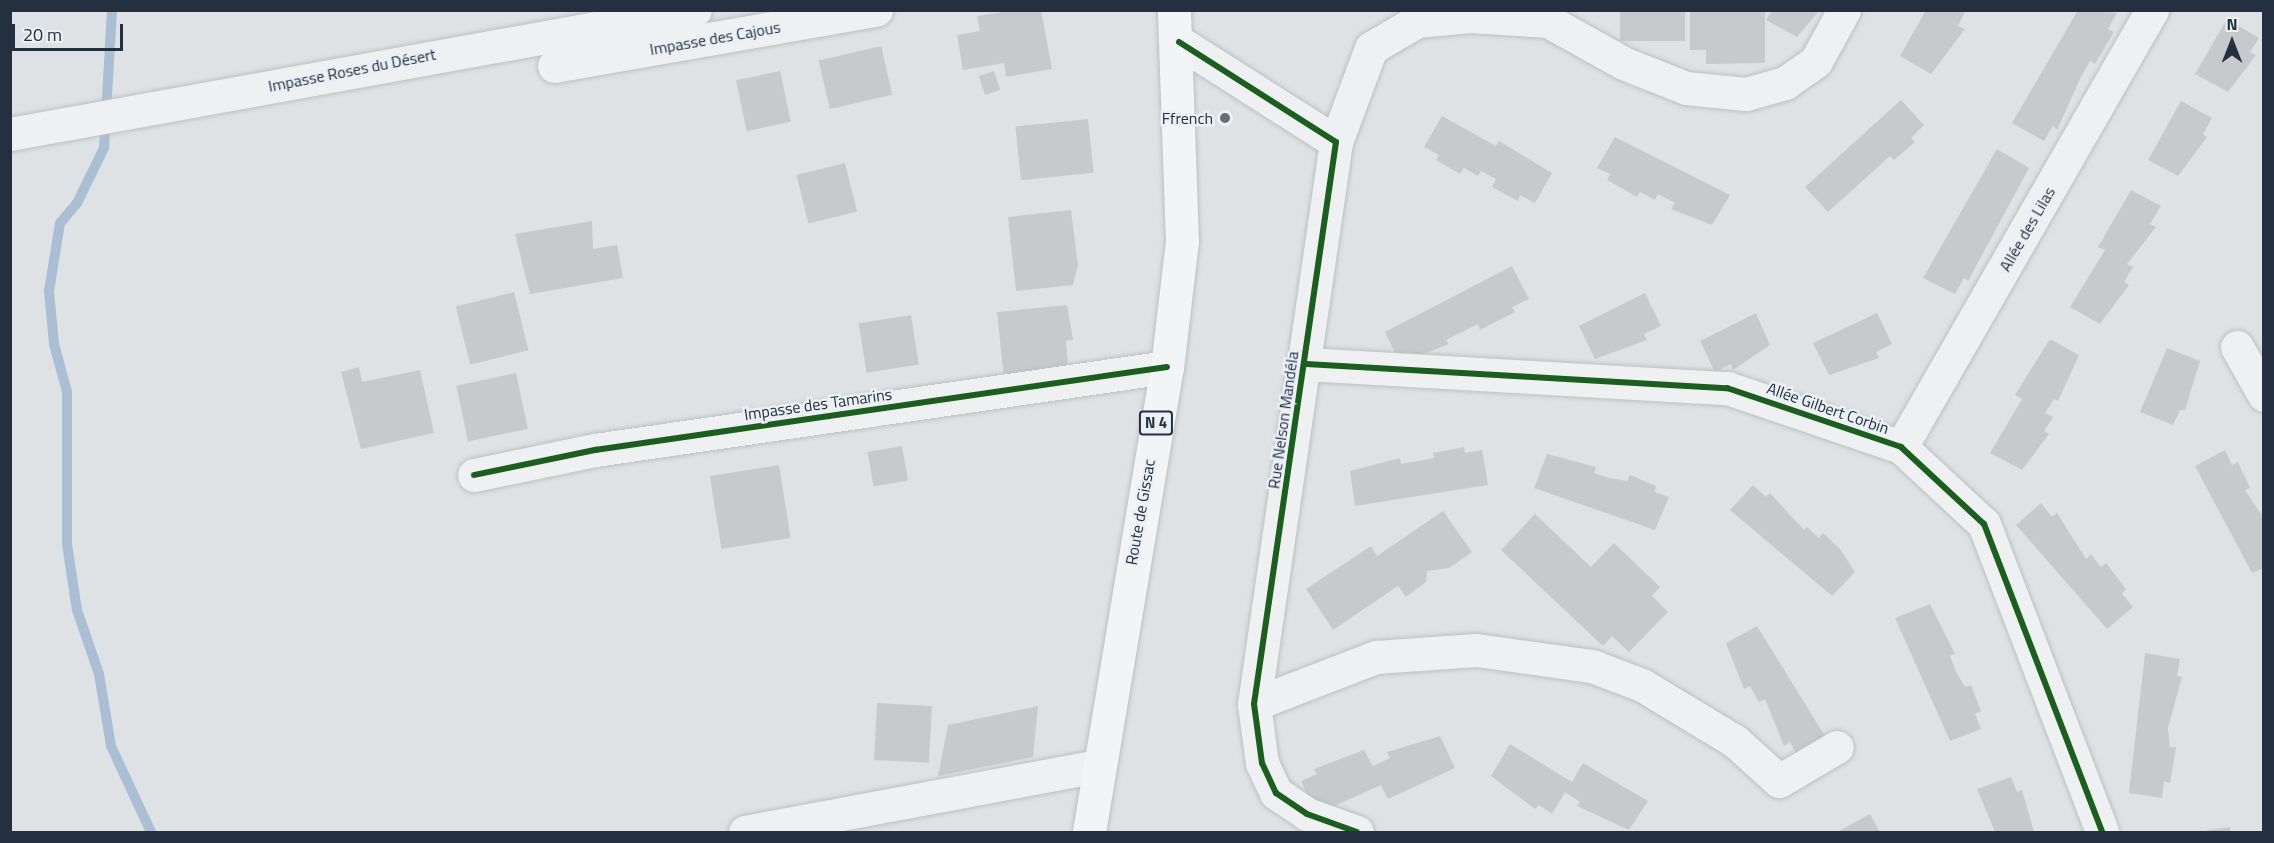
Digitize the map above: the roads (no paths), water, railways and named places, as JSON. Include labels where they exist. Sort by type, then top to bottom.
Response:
[{"type":"main road","name":"Route de Gissac","points":[[1089,832],[1167,367],[1182,242],[1179,42],[1174,10]]},
{"type":"street","name":"Impasse Roses du Désert","points":[[10,134],[695,10]]},
{"type":"street","name":"Impasse des Cajous","points":[[554,66],[876,10]]},
{"type":"street","points":[[1179,42],[1336,142],[1371,48],[1393,31],[1417,21],[1471,16],[1551,16],[1623,63],[1686,88],[1746,94],[1785,83],[1816,61],[1844,10]]},
{"type":"street","name":"Allée des Lilas","points":[[1901,447],[2152,10]]},
{"type":"street","name":"Rue Nelson Mandéla","points":[[1336,142],[1254,704],[1262,763],[1276,794],[1307,814],[1357,832]]},
{"type":"street","points":[[2237,347],[2264,395]]},
{"type":"street","name":"Allée Gilbert Corbin","points":[[1305,364],[1726,388],[1901,447],[1984,524],[2102,832]]},
{"type":"street","name":"Impasse des Tamarins","points":[[474,475],[595,450],[1167,367]]},
{"type":"street","points":[[1254,704],[1376,657],[1476,650],[1592,666],[1642,685],[1736,742],[1779,781],[1837,747]]},
{"type":"street","points":[[745,832],[1099,766]]},
{"type":"waterway","points":[[112,10],[104,148],[77,203],[60,223],[49,291],[54,344],[67,392],[67,544],[77,610],[99,674],[111,746],[151,832]]},
{"type":"place","name":"Ffrench","points":[[1225,118]]}]
